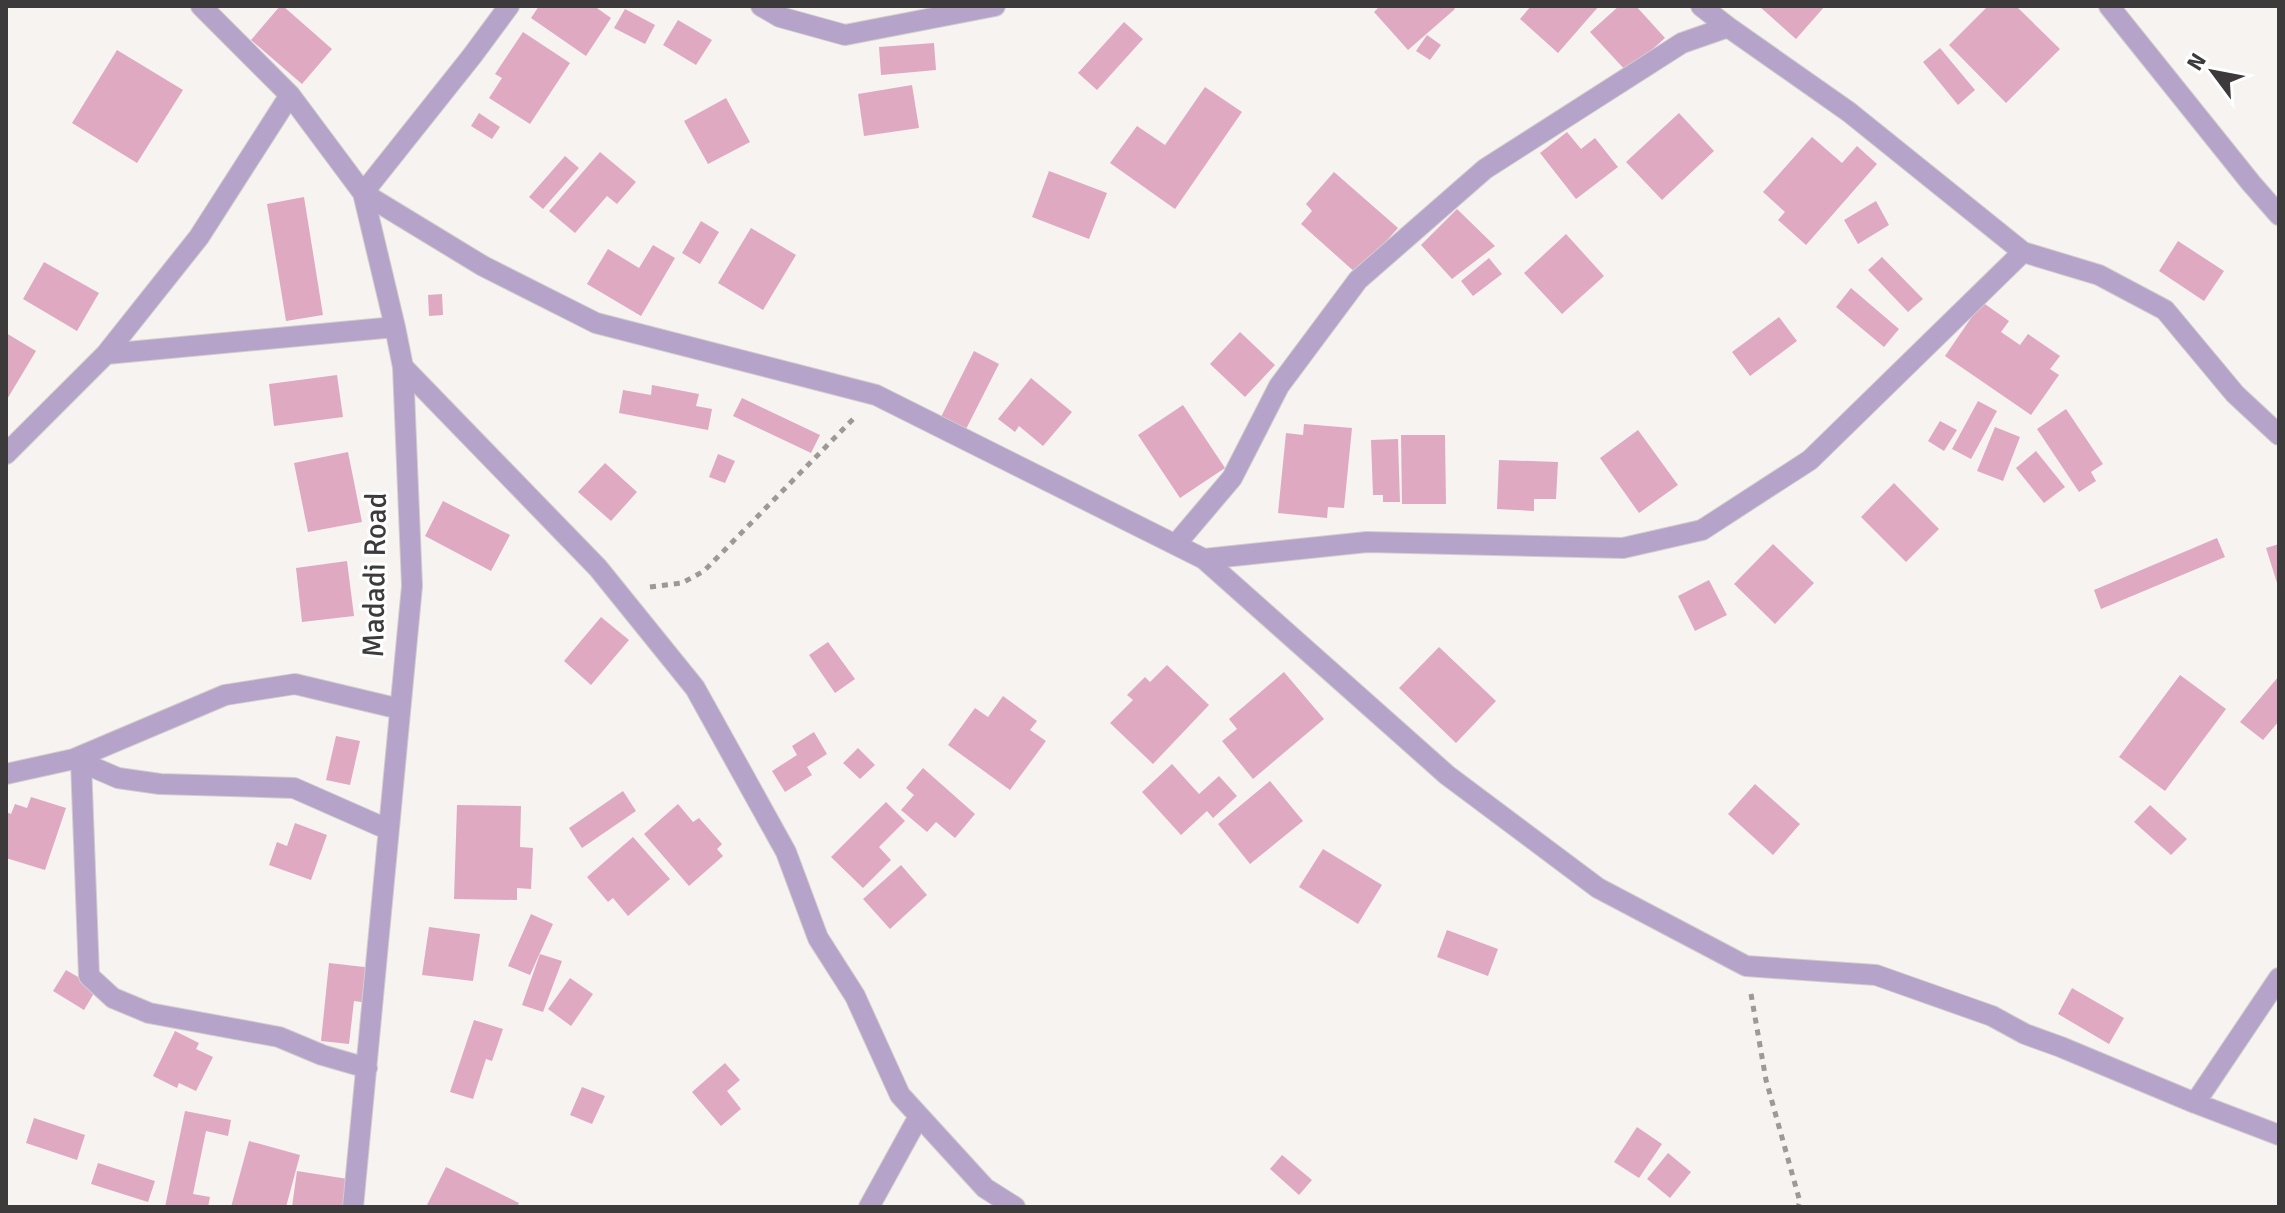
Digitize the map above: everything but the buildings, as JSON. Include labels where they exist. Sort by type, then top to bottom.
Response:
[{"type":"street","name":"Madadi Road","points":[[201,6],[290,95],[363,193],[403,367],[412,586],[353,1207]]},
{"type":"street","points":[[509,6],[363,193],[483,266],[596,323],[876,395],[1204,559],[1447,775],[1573,870],[1598,888],[1746,966],[1876,975],[1992,1016],[2025,1034],[2279,1135]]},
{"type":"street","points":[[761,6],[780,17],[845,35],[995,6]]},
{"type":"street","points":[[1701,6],[1849,112],[2023,252],[2099,275],[2165,310],[2235,394],[2279,435]]},
{"type":"street","points":[[2109,6],[2279,215]]},
{"type":"street","points":[[1176,544],[1232,478],[1279,386],[1358,280],[1485,169],[1682,43],[1728,27]]},
{"type":"street","points":[[6,454],[106,354],[199,237],[290,95]]},
{"type":"street","points":[[1204,559],[1367,542],[1623,548],[1702,530],[1810,460],[2023,252]]},
{"type":"street","points":[[106,354],[395,327]]},
{"type":"street","points":[[403,367],[598,568],[695,688],[786,852],[818,938],[855,996],[900,1095],[985,1188],[1015,1207]]},
{"type":"street","points":[[6,774],[78,760],[225,695],[295,684],[400,709]]},
{"type":"street","points":[[78,760],[118,778],[160,784],[294,788],[387,829]]},
{"type":"street","points":[[78,760],[89,976],[113,998],[149,1013],[279,1037],[322,1055],[367,1068]]},
{"type":"street","points":[[2195,1103],[2279,978]]},
{"type":"street","points":[[869,1207],[919,1116]]},
{"type":"path","points":[[617,592],[682,583],[704,571],[876,395]]},
{"type":"path","points":[[1746,966],[1766,1080],[1800,1202],[1798,1207]]}]
